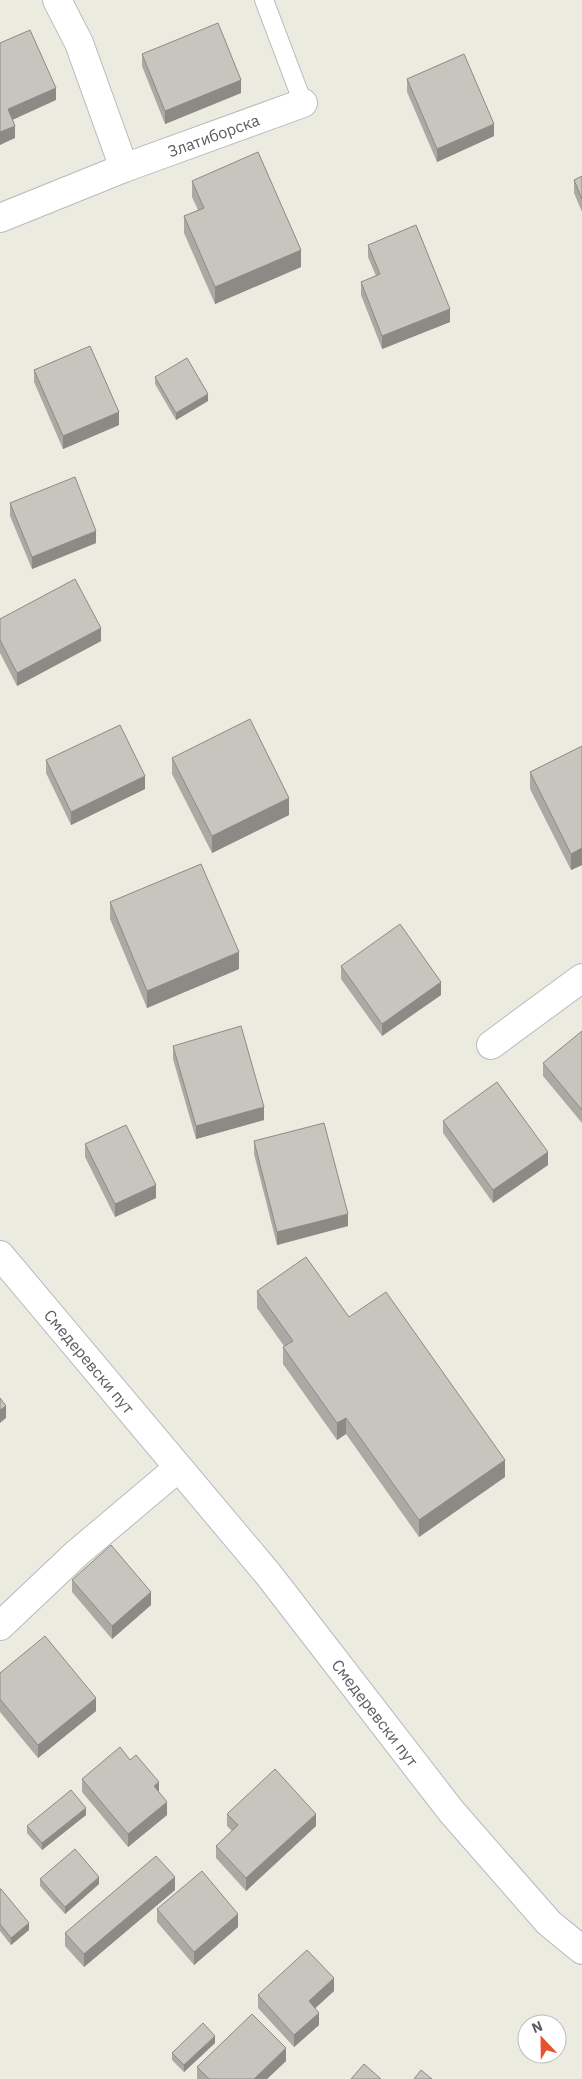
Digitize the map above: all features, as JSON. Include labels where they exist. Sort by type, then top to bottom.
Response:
[{"type":"main road","points":[[57,0],[79,43],[124,168]]},
{"type":"main road","name":"Златиборска","points":[[0,218],[124,168],[303,103]]},
{"type":"main road","points":[[491,1045],[582,978]]},
{"type":"main road","name":"Смедеревски пут","points":[[0,1255],[268,1574],[451,1811],[549,1923],[582,1950]]},
{"type":"main road","points":[[0,1626],[76,1554],[178,1468]]},
{"type":"lane","points":[[264,0],[303,103]]},
{"type":"building","points":[[218,23],[241,80],[165,111],[142,54]]},
{"type":"building","points":[[30,30],[56,88],[8,109],[15,126],[0,132],[0,43]]},
{"type":"building","points":[[464,54],[494,124],[437,149],[407,79]]},
{"type":"building","points":[[258,152],[301,250],[215,287],[184,216],[204,208],[192,181]]},
{"type":"building","points":[[582,176],[582,199],[574,180]]},
{"type":"building","points":[[416,225],[450,309],[382,336],[361,282],[380,274],[368,245]]},
{"type":"building","points":[[90,346],[119,412],[63,436],[34,370]]},
{"type":"building","points":[[187,358],[208,394],[176,413],[155,377]]},
{"type":"building","points":[[75,477],[96,531],[32,557],[10,503]]},
{"type":"building","points":[[75,579],[101,628],[17,673],[0,640],[0,619]]},
{"type":"building","points":[[250,719],[289,798],[212,836],[172,758]]},
{"type":"building","points":[[120,725],[145,776],[71,812],[46,760]]},
{"type":"building","points":[[582,746],[582,848],[571,854],[530,772]]},
{"type":"building","points":[[201,864],[239,952],[147,991],[110,902]]},
{"type":"building","points":[[400,924],[441,982],[382,1024],[341,966]]},
{"type":"building","points":[[241,1026],[264,1107],[196,1126],[173,1046]]},
{"type":"building","points":[[582,1031],[582,1110],[543,1063]]},
{"type":"building","points":[[497,1082],[548,1152],[493,1190],[443,1121]]},
{"type":"building","points":[[324,1123],[348,1214],[277,1232],[254,1141]]},
{"type":"building","points":[[126,1125],[156,1185],[115,1204],[85,1144]]},
{"type":"building","points":[[306,1257],[349,1317],[386,1292],[505,1460],[419,1520],[346,1418],[337,1423],[283,1347],[293,1341],[257,1291]]},
{"type":"building","points":[[0,1398],[6,1406],[0,1410]]},
{"type":"building","points":[[111,1545],[151,1592],[112,1626],[72,1580]]},
{"type":"building","points":[[45,1636],[96,1698],[38,1745],[0,1699],[0,1673]]},
{"type":"building","points":[[120,1747],[130,1760],[136,1755],[159,1782],[154,1786],[167,1802],[128,1834],[82,1779]]},
{"type":"building","points":[[275,1769],[316,1814],[246,1878],[216,1846],[238,1825],[227,1814]]},
{"type":"building","points":[[71,1790],[86,1808],[42,1843],[27,1826]]},
{"type":"building","points":[[75,1849],[99,1877],[65,1907],[40,1879]]},
{"type":"building","points":[[156,1856],[175,1877],[84,1954],[65,1933]]},
{"type":"building","points":[[202,1871],[238,1914],[194,1952],[157,1909]]},
{"type":"building","points":[[0,1889],[29,1923],[11,1938],[0,1924]]},
{"type":"building","points":[[307,1950],[334,1978],[309,2001],[319,2013],[294,2035],[258,1995]]},
{"type":"building","points":[[252,2014],[286,2048],[254,2079],[209,2079],[197,2067]]},
{"type":"building","points":[[203,2023],[215,2036],[184,2065],[172,2053]]},
{"type":"building","points":[[364,2064],[381,2079],[351,2079]]},
{"type":"building","points":[[421,2070],[432,2079],[414,2079]]}]
